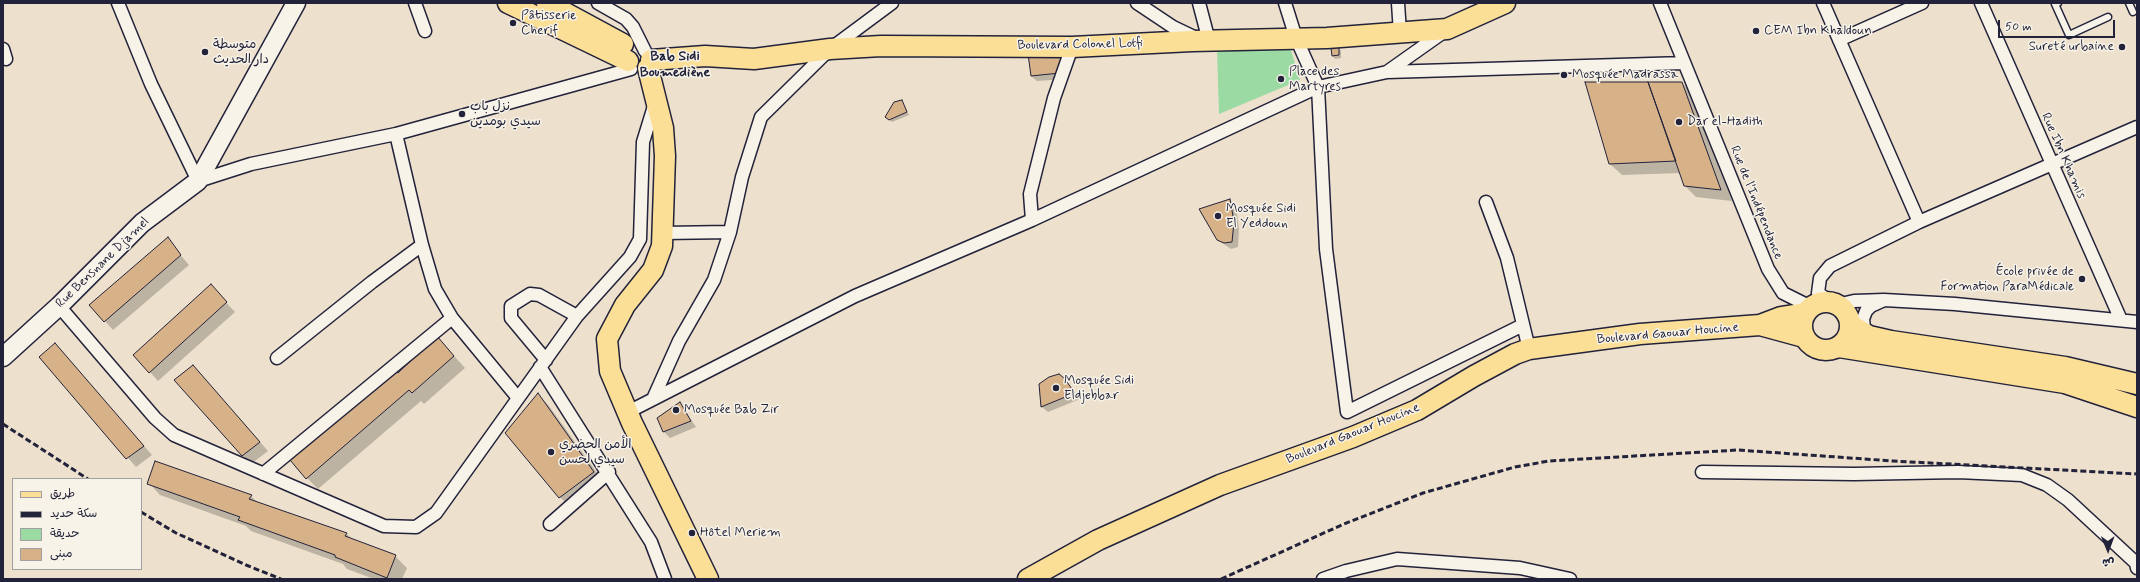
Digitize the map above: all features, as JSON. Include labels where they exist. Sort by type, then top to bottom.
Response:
[{"type":"main road","name":"Rue Bensnane Djamel","points":[[3,357],[59,306],[142,223],[198,181],[296,3]]},
{"type":"main road","points":[[508,3],[640,60]]},
{"type":"main road","points":[[547,3],[640,60],[656,102],[663,128],[665,156],[662,246],[652,270],[625,305],[607,339],[610,371],[708,579]]},
{"type":"main road","name":"Boulevard Colonel Lotfi","points":[[640,60],[705,56],[754,59],[830,49],[881,46],[1072,47],[1296,38],[1447,29],[1505,3]]},
{"type":"main road","points":[[1760,325],[1781,317],[1808,310],[1821,302],[1837,305],[1850,318],[1851,325],[1848,338],[1839,347]]},
{"type":"main road","points":[[1808,310],[1802,325],[1804,337],[1808,343],[1819,350],[1826,351],[1839,347],[2065,383],[2137,407]]},
{"type":"main road","points":[[1760,325],[1804,337]]},
{"type":"main road","name":"Boulevard Gaouar Houcine","points":[[1028,579],[1098,540],[1220,485],[1353,437],[1417,410],[1474,376],[1515,354],[1529,349],[1640,334],[1760,325]]},
{"type":"main road","points":[[1851,325],[1869,336],[2065,366],[2137,384]]},
{"type":"street","points":[[118,3],[150,84],[198,181],[251,164],[396,134],[640,60],[633,27],[626,18],[598,3]]},
{"type":"street","points":[[415,3],[425,31]]},
{"type":"street","points":[[653,400],[679,341],[714,280],[730,232],[742,177],[761,117],[830,49],[892,3]]},
{"type":"street","points":[[1137,3],[1173,27],[1205,41]]},
{"type":"street","points":[[1199,3],[1205,41]]},
{"type":"street","points":[[1285,3],[1296,38],[1318,87],[1326,249],[1347,412],[1523,325]]},
{"type":"street","points":[[1398,3],[1400,32]]},
{"type":"street","name":"Rue de l'Indépendance","points":[[1660,3],[1768,269],[1782,293],[1808,310]]},
{"type":"street","points":[[1823,3],[1919,222]]},
{"type":"street","points":[[1839,40],[1922,3]]},
{"type":"street","name":"Rue Ibn Khamis","points":[[1981,3],[2121,320]]},
{"type":"street","points":[[1387,72],[1447,29]]},
{"type":"street","points":[[1032,220],[1030,194],[1054,98],[1072,47]]},
{"type":"street","points":[[628,412],[855,296],[1032,220],[1318,87],[1387,72],[1684,63]]},
{"type":"street","points":[[59,306],[155,418],[174,435],[384,526],[416,527],[436,514],[577,316],[630,257],[640,239],[643,142],[656,102]]},
{"type":"street","points":[[2137,127],[2051,163],[1919,222],[1835,263],[1826,269],[1820,278],[1818,294],[1837,305],[1854,301],[1884,300],[1955,304],[2137,322]]},
{"type":"street","points":[[396,134],[422,245],[435,289],[452,318],[518,398]]},
{"type":"street","points":[[1486,202],[1507,258],[1529,349]]},
{"type":"street","points":[[663,233],[730,232]]},
{"type":"street","points":[[277,358],[372,282],[422,245]]},
{"type":"street","points":[[577,316],[539,294],[530,294],[511,306],[511,318],[543,363],[651,542],[665,579]]},
{"type":"street","points":[[1869,336],[1864,328],[1863,319],[1866,311],[1871,306],[1884,300]]},
{"type":"street","points":[[263,474],[452,318]]},
{"type":"street","points":[[550,524],[609,472]]},
{"type":"street","points":[[1702,472],[1854,474],[1958,472],[2022,475],[2047,485],[2068,500],[2137,564]]},
{"type":"street","points":[[1323,579],[1346,571],[1397,559],[1520,568],[1570,579]]},
{"type":"lane","points":[[2058,3],[2055,4],[2069,35],[2108,17]]},
{"type":"lane","points":[[2129,3],[2132,12]]},
{"type":"green space","points":[[1290,47],[1300,80],[1219,114],[1217,49]]},
{"type":"building","points":[[1339,47],[1339,55],[1332,56],[1331,48]]},
{"type":"building","points":[[1063,53],[1060,73],[1031,76],[1028,54]]},
{"type":"building","points":[[1585,82],[1648,82],[1676,161],[1609,164]]},
{"type":"building","name":"Dar el-Hadith","points":[[1648,82],[1682,82],[1721,190],[1684,186]]},
{"type":"building","points":[[902,100],[907,112],[889,120],[885,117],[894,102]]},
{"type":"building","name":"Mosquée Sidi El Yeddoun","points":[[1230,199],[1234,222],[1232,242],[1224,243],[1217,240],[1199,209]]},
{"type":"building","points":[[168,237],[181,255],[104,322],[89,305]]},
{"type":"building","points":[[211,284],[227,302],[149,373],[133,355]]},
{"type":"building","points":[[437,336],[454,356],[412,393],[409,390],[306,479],[290,460],[394,370],[398,373]]},
{"type":"building","points":[[55,343],[144,446],[126,459],[39,357]]},
{"type":"building","points":[[193,365],[260,442],[242,456],[174,380]]},
{"type":"building","name":"Mosquée Sidi Eldjebbar","points":[[1059,374],[1064,378],[1075,393],[1041,407],[1039,384],[1049,377]]},
{"type":"building","name":"الأمن الحضري سيدي لحسن","points":[[538,393],[594,472],[559,498],[505,433]]},
{"type":"building","name":"Mosquée Bab Zir","points":[[680,402],[691,421],[663,432],[657,418]]},
{"type":"building","points":[[155,461],[252,495],[249,499],[347,533],[345,536],[396,555],[387,578],[335,557],[335,555],[238,520],[240,517],[147,484]]},
{"type":"railway","points":[[3,424],[86,478]]},
{"type":"railway","points":[[1221,579],[1344,524],[1423,493],[1515,467],[1549,461],[1738,450],[1893,461],[2137,474]]},
{"type":"railway","points":[[142,513],[176,533],[246,565],[281,579]]},
{"type":"place","name":"Pâtisserie Cherif","points":[[513,23]]},
{"type":"place","name":"CEM Ibn Khaldoun","points":[[1756,31]]},
{"type":"place","name":"Sureté urbaine","points":[[2122,47]]},
{"type":"place","name":"متوسطة دار الحديث","points":[[205,52]]},
{"type":"place","name":"Mosquée Madrassa","points":[[1564,75]]},
{"type":"place","name":"Place des Martyres","points":[[1281,79]]},
{"type":"place","name":"نزل باب سيدي بومدين","points":[[462,114]]},
{"type":"place","name":"Dar el-Hadith","points":[[1679,122]]},
{"type":"place","name":"Mosquée Sidi El Yeddoun","points":[[1218,216]]},
{"type":"place","name":"École privée de Formation ParaMédicale","points":[[2082,279]]},
{"type":"place","name":"Mosquée Sidi Eldjebbar","points":[[1056,388]]},
{"type":"place","name":"Mosquée Bab Zir","points":[[676,410]]},
{"type":"place","name":"الأمن الحضري سيدي لحسن","points":[[551,452]]},
{"type":"place","name":"Hôtel Meriem","points":[[692,533]]},
{"type":"district","name":"Bab Sidi Boumediène","points":[[675,66]]}]
